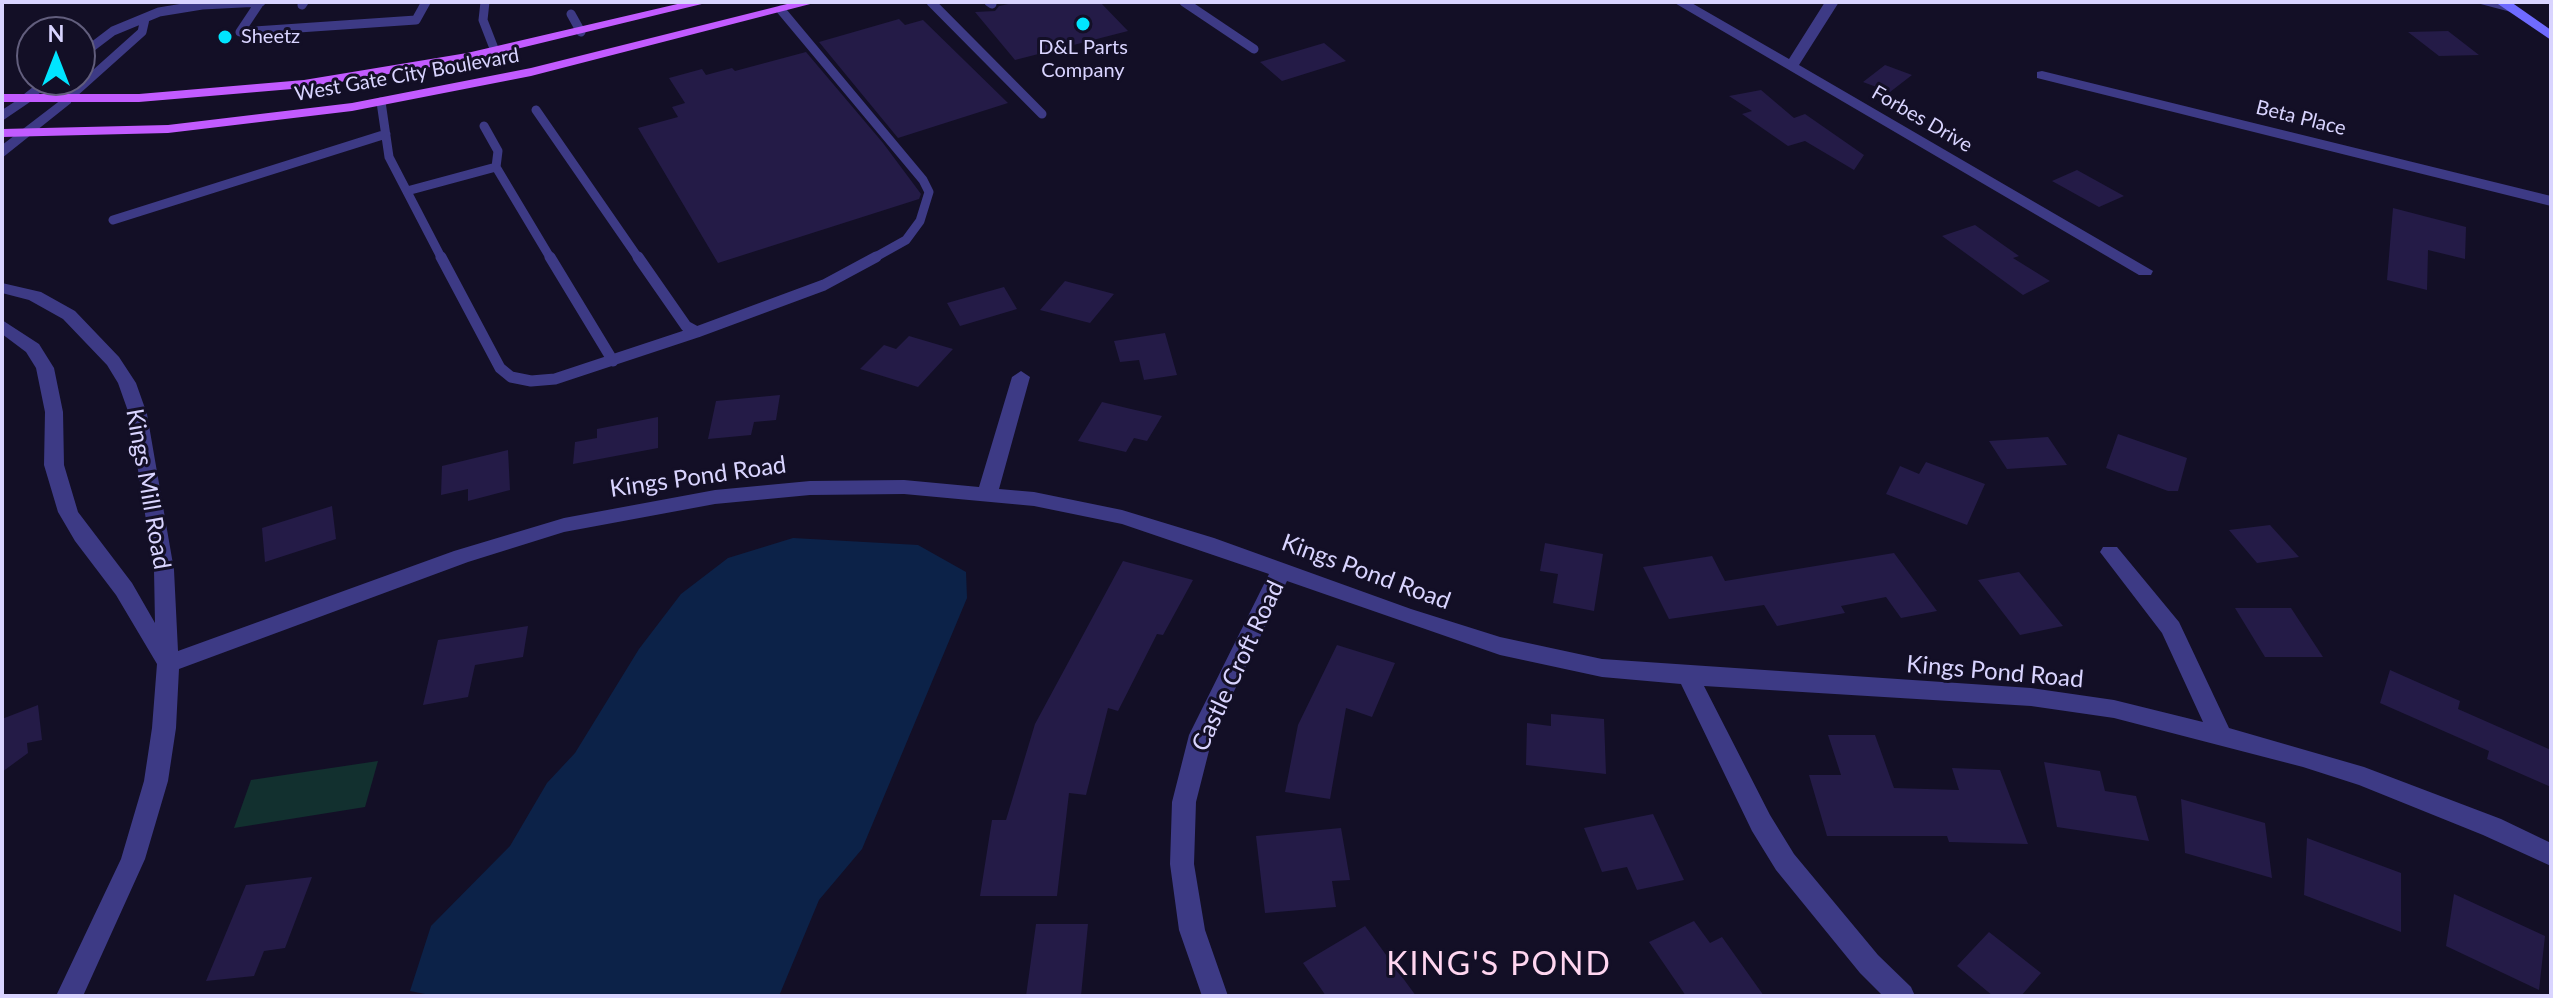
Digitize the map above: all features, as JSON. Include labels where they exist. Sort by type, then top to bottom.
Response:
[{"type":"main road","name":"West Gate City Boulevard","points":[[2,98],[166,97],[276,88],[414,68],[703,2]]},
{"type":"main road","name":"West Gate City Boulevard","points":[[2,133],[108,132],[230,123],[381,102],[531,72],[811,2]]},
{"type":"main road","points":[[2506,5],[2549,34]]},
{"type":"street","name":"Forbes Drive","points":[[1680,2],[2145,271]]},
{"type":"street","points":[[1791,67],[1832,2]]},
{"type":"street","points":[[2480,2],[2506,5]]},
{"type":"street","name":"Beta Place","points":[[2042,75],[2551,201]]},
{"type":"street","points":[[2,117],[25,99]]},
{"type":"street","points":[[2,153],[66,100]]},
{"type":"street","name":"Kings Mill Road","points":[[2,288],[35,296],[69,315],[113,361],[127,383],[138,414],[164,570],[168,664],[164,728],[156,781],[133,859],[89,959],[69,996]]},
{"type":"street","name":"Kings Mill Road","points":[[2,326],[24,338],[45,368],[54,412],[54,465],[68,512],[82,536],[124,589],[168,664]]},
{"type":"street","points":[[987,494],[1021,377]]},
{"type":"street","name":"Kings Pond Road","points":[[168,664],[461,556],[615,514],[715,497],[810,488],[904,487],[1034,499],[1122,517],[1207,543],[1500,646],[1602,668],[2031,697],[2114,709],[2303,757],[2364,777],[2492,827],[2551,855]]},
{"type":"street","points":[[2110,552],[2171,628],[2221,736]]},
{"type":"street","name":"Castle Croft Road","points":[[1215,996],[1192,930],[1182,864],[1184,802],[1201,735],[1282,570]]},
{"type":"street","points":[[1688,676],[1761,823],[1785,862],[1869,964],[1902,996]]},
{"type":"lane","points":[[96,44],[113,31],[179,8],[260,2]]},
{"type":"lane","points":[[260,2],[240,32],[416,20],[426,2]]},
{"type":"lane","points":[[485,2],[483,20],[495,51]]},
{"type":"lane","points":[[931,2],[1042,114]]},
{"type":"lane","points":[[1184,2],[1254,49]]},
{"type":"lane","points":[[381,102],[389,157],[500,368],[511,377],[531,381],[577,373],[824,285],[906,240],[920,221],[929,192],[923,180],[781,10]]},
{"type":"lane","points":[[380,22],[386,13]]},
{"type":"lane","points":[[356,24],[363,14]]},
{"type":"lane","points":[[571,14],[581,32]]},
{"type":"lane","points":[[333,26],[340,15]]},
{"type":"lane","points":[[309,27],[316,16]]},
{"type":"lane","points":[[284,29],[292,18]]},
{"type":"lane","points":[[66,100],[142,32],[145,19]]},
{"type":"lane","points":[[25,99],[29,96]]},
{"type":"lane","points":[[536,110],[686,326],[697,332]]},
{"type":"lane","points":[[484,126],[498,151],[496,167],[613,361]]},
{"type":"lane","points":[[113,220],[386,134]]},
{"type":"lane","points":[[407,191],[496,167]]},
{"type":"green space","points":[[378,761],[365,807],[234,828],[251,780]]},
{"type":"water","points":[[793,538],[918,545],[966,572],[967,598],[862,849],[819,900],[779,996],[435,996],[410,991],[431,926],[510,846],[547,783],[575,753],[639,649],[681,594],[728,558]]},
{"type":"building","points":[[1018,2],[1100,2],[1128,31],[1015,60],[975,12],[995,11],[999,6]]},
{"type":"building","points":[[899,19],[905,25],[923,20],[1008,103],[898,138],[819,42]]},
{"type":"building","points":[[2448,31],[2479,55],[2439,56],[2408,32]]},
{"type":"building","points":[[1324,43],[1346,61],[1282,81],[1260,62]]},
{"type":"building","points":[[806,52],[883,143],[921,194],[919,199],[718,263],[638,128],[678,117],[672,107],[685,103],[669,78],[702,69],[706,75],[732,68],[735,71]]},
{"type":"building","points":[[1885,65],[1912,75],[1890,92],[1863,82]]},
{"type":"building","points":[[1761,90],[1794,118],[1805,114],[1864,155],[1854,170],[1805,141],[1788,146],[1742,114],[1752,111],[1729,96]]},
{"type":"building","points":[[2077,170],[2124,196],[2099,207],[2052,181]]},
{"type":"building","points":[[2393,208],[2466,227],[2465,259],[2428,250],[2427,290],[2387,280]]},
{"type":"building","points":[[1975,225],[2019,256],[2013,258],[2050,281],[2023,295],[1942,236]]},
{"type":"building","points":[[1065,281],[1114,294],[1090,323],[1040,310]]},
{"type":"building","points":[[1004,287],[1017,309],[960,326],[947,303]]},
{"type":"building","points":[[1165,333],[1177,375],[1144,380],[1139,360],[1120,362],[1114,341]]},
{"type":"building","points":[[909,336],[953,349],[918,387],[860,369],[884,345],[896,349]]},
{"type":"building","points":[[780,395],[776,420],[754,422],[751,435],[708,439],[716,401]]},
{"type":"building","points":[[1102,402],[1162,416],[1147,441],[1134,438],[1126,452],[1078,441]]},
{"type":"building","points":[[658,417],[658,448],[573,464],[575,442],[597,438],[597,429]]},
{"type":"building","points":[[2118,434],[2187,458],[2178,491],[2168,491],[2106,468]]},
{"type":"building","points":[[2048,437],[2067,465],[2007,469],[1989,441]]},
{"type":"building","points":[[508,450],[510,490],[468,501],[468,489],[441,495],[442,466]]},
{"type":"building","points":[[1926,462],[1985,484],[1967,525],[1886,494],[1900,466],[1919,474]]},
{"type":"building","points":[[332,506],[336,539],[265,562],[262,528]]},
{"type":"building","points":[[2270,525],[2299,557],[2257,563],[2229,530]]},
{"type":"building","points":[[1545,543],[1603,554],[1594,611],[1553,603],[1558,574],[1540,571]]},
{"type":"building","points":[[1894,553],[1937,611],[1901,618],[1886,597],[1841,606],[1845,613],[1777,626],[1764,605],[1669,619],[1643,567],[1712,556],[1725,581]]},
{"type":"building","points":[[1123,561],[1193,580],[1163,635],[1157,634],[1118,711],[1108,708],[1086,795],[1069,793],[1057,896],[980,896],[992,820],[1006,820],[1035,724]]},
{"type":"building","points":[[2019,572],[2063,626],[2020,635],[1978,580]]},
{"type":"building","points":[[2235,608],[2291,608],[2323,657],[2265,657]]},
{"type":"building","points":[[528,626],[523,657],[475,665],[468,697],[423,705],[438,640]]},
{"type":"building","points":[[1337,645],[1395,663],[1372,717],[1346,708],[1330,799],[1285,792],[1298,725]]},
{"type":"building","points":[[2390,670],[2460,701],[2458,709],[2551,750],[2551,787],[2487,759],[2489,751],[2380,703]]},
{"type":"building","points":[[38,705],[42,740],[27,743],[28,753],[2,772],[2,719]]},
{"type":"building","points":[[1551,714],[1604,719],[1606,774],[1526,765],[1527,723],[1551,726]]},
{"type":"building","points":[[1828,735],[1875,735],[1894,788],[1959,790],[1952,768],[2000,770],[2028,844],[1949,842],[1947,836],[1827,836],[1809,775],[1841,775]]},
{"type":"building","points":[[2044,762],[2100,771],[2105,791],[2136,796],[2149,841],[2057,827]]},
{"type":"building","points":[[2181,799],[2265,823],[2272,878],[2185,853]]},
{"type":"building","points":[[1653,814],[1684,880],[1637,890],[1627,867],[1602,872],[1584,828]]},
{"type":"building","points":[[1341,828],[1350,880],[1332,881],[1336,907],[1265,913],[1256,836]]},
{"type":"building","points":[[2307,838],[2401,873],[2401,932],[2304,895]]},
{"type":"building","points":[[312,877],[285,948],[264,951],[254,976],[206,981],[246,885]]},
{"type":"building","points":[[2454,894],[2545,936],[2539,990],[2446,946]]},
{"type":"building","points":[[1694,921],[1710,943],[1722,937],[1764,996],[1686,996],[1649,942]]},
{"type":"building","points":[[1036,924],[1088,924],[1081,996],[1026,996]]},
{"type":"building","points":[[1365,926],[1416,996],[1326,996],[1303,963]]},
{"type":"building","points":[[1989,932],[2041,973],[2021,996],[1993,996],[1957,966]]},
{"type":"place","name":"D&L Parts Company","points":[[1083,24]]},
{"type":"place","name":"Sheetz","points":[[225,37]]},
{"type":"district","name":"KING'S POND","points":[[1499,965]]}]
